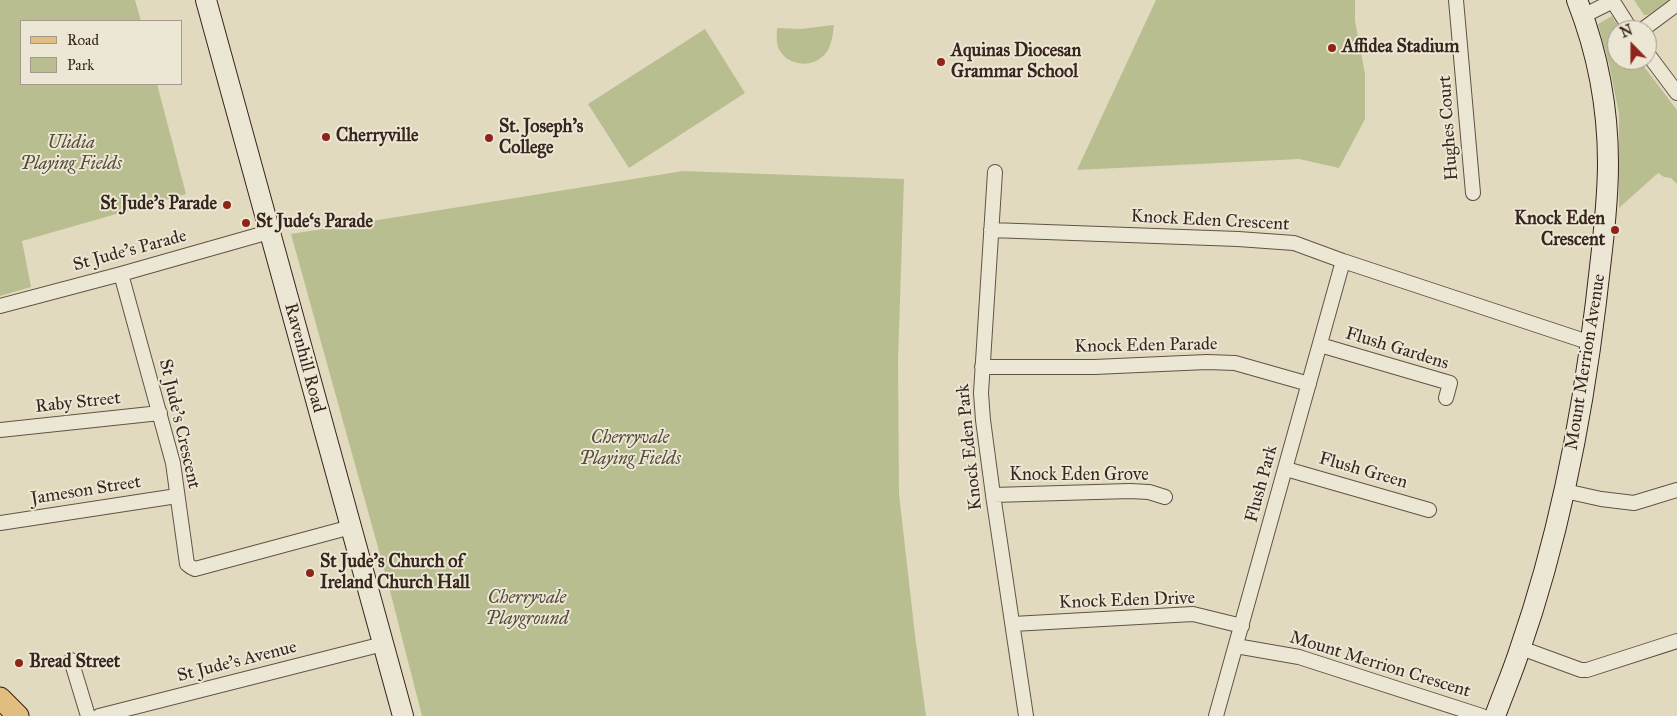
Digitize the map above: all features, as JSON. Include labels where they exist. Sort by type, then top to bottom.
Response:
[{"type":"main road","name":"Ravenhill Road","points":[[206,0],[403,716]]},
{"type":"main road","name":"Mount Merrion Avenue","points":[[1495,716],[1520,648],[1544,570],[1565,491],[1591,343],[1603,244],[1608,161],[1606,124],[1601,85],[1580,8]]},
{"type":"main road","points":[[0,698],[18,716]]},
{"type":"street","name":"Hughes Court","points":[[1456,0],[1473,193]]},
{"type":"street","points":[[1580,8],[1612,1],[1624,20]]},
{"type":"street","points":[[1655,20],[1677,4]]},
{"type":"street","points":[[1657,66],[1677,93]]},
{"type":"street","name":"Knock Eden Park","points":[[995,172],[982,367],[983,420],[1026,716]]},
{"type":"street","name":"Knock Eden Crescent","points":[[991,230],[1294,243],[1591,343]]},
{"type":"street","name":"St Jude's Parade","points":[[0,306],[269,232]]},
{"type":"street","name":"Flush Park","points":[[1216,716],[1343,261]]},
{"type":"street","name":"St Jude's Crescent","points":[[121,274],[173,463],[187,564],[195,568],[351,526]]},
{"type":"street","name":"Flush Gardens","points":[[1320,345],[1450,383],[1446,398]]},
{"type":"street","name":"Knock Eden Parade","points":[[982,367],[1094,367],[1207,362],[1235,363],[1309,384]]},
{"type":"street","name":"Raby Street","points":[[0,430],[160,413]]},
{"type":"street","name":"Flush Green","points":[[1286,469],[1429,510]]},
{"type":"street","points":[[1565,491],[1601,499],[1634,503],[1677,490]]},
{"type":"street","name":"Knock Eden Grove","points":[[993,495],[1130,491],[1149,492],[1165,496]]},
{"type":"street","name":"Jameson Street","points":[[0,522],[177,496]]},
{"type":"street","name":"Knock Eden Drive","points":[[1013,624],[1192,614],[1242,626]]},
{"type":"street","points":[[1520,648],[1581,670],[1587,670],[1677,641]]},
{"type":"street","name":"St Jude's Avenue","points":[[100,716],[383,644]]},
{"type":"street","name":"Mount Merrion Crescent","points":[[1236,646],[1299,657],[1482,716]]},
{"type":"street","points":[[71,660],[88,716]]},
{"type":"green space","name":"Ulidia Playing Fields","points":[[0,0],[135,0],[141,20],[20,20],[20,85],[157,85],[186,194],[22,241],[31,287],[0,296]]},
{"type":"green space","points":[[1156,0],[1355,0],[1355,21],[1365,74],[1365,119],[1339,168],[1299,159],[1077,170]]},
{"type":"green space","points":[[1634,0],[1670,0],[1648,15],[1644,15]]},
{"type":"green space","points":[[1612,16],[1615,20],[1607,20],[1607,57],[1598,24]]},
{"type":"green space","points":[[834,25],[829,48],[818,60],[811,63],[795,63],[782,54],[778,47],[777,28],[801,29]]},
{"type":"green space","points":[[705,29],[745,93],[629,168],[588,104]]},
{"type":"green space","points":[[1610,70],[1647,70],[1677,110],[1677,184],[1671,178],[1664,177],[1658,173],[1619,208],[1619,114]]},
{"type":"green space","name":"Cherryvale Playing Fields","points":[[683,171],[904,179],[898,360],[899,494],[926,716],[422,716],[389,587],[291,234]]},
{"type":"place","name":"Affidea Stadium","points":[[1332,48]]},
{"type":"place","name":"Aquinas Diocesan Grammar School","points":[[941,62]]},
{"type":"place","name":"Cherryville","points":[[326,137]]},
{"type":"place","name":"St. Joseph's College","points":[[489,138]]},
{"type":"place","name":"St Jude’s Parade","points":[[227,205]]},
{"type":"place","name":"St Jude‘s Parade","points":[[246,223]]},
{"type":"place","name":"Knock Eden Crescent","points":[[1615,230]]},
{"type":"place","name":"St Jude's Church of Ireland Church Hall","points":[[310,573]]},
{"type":"place","name":"Bread Street","points":[[19,663]]},
{"type":"park label","name":"Cherryvale Playground","points":[[527,609]]}]
